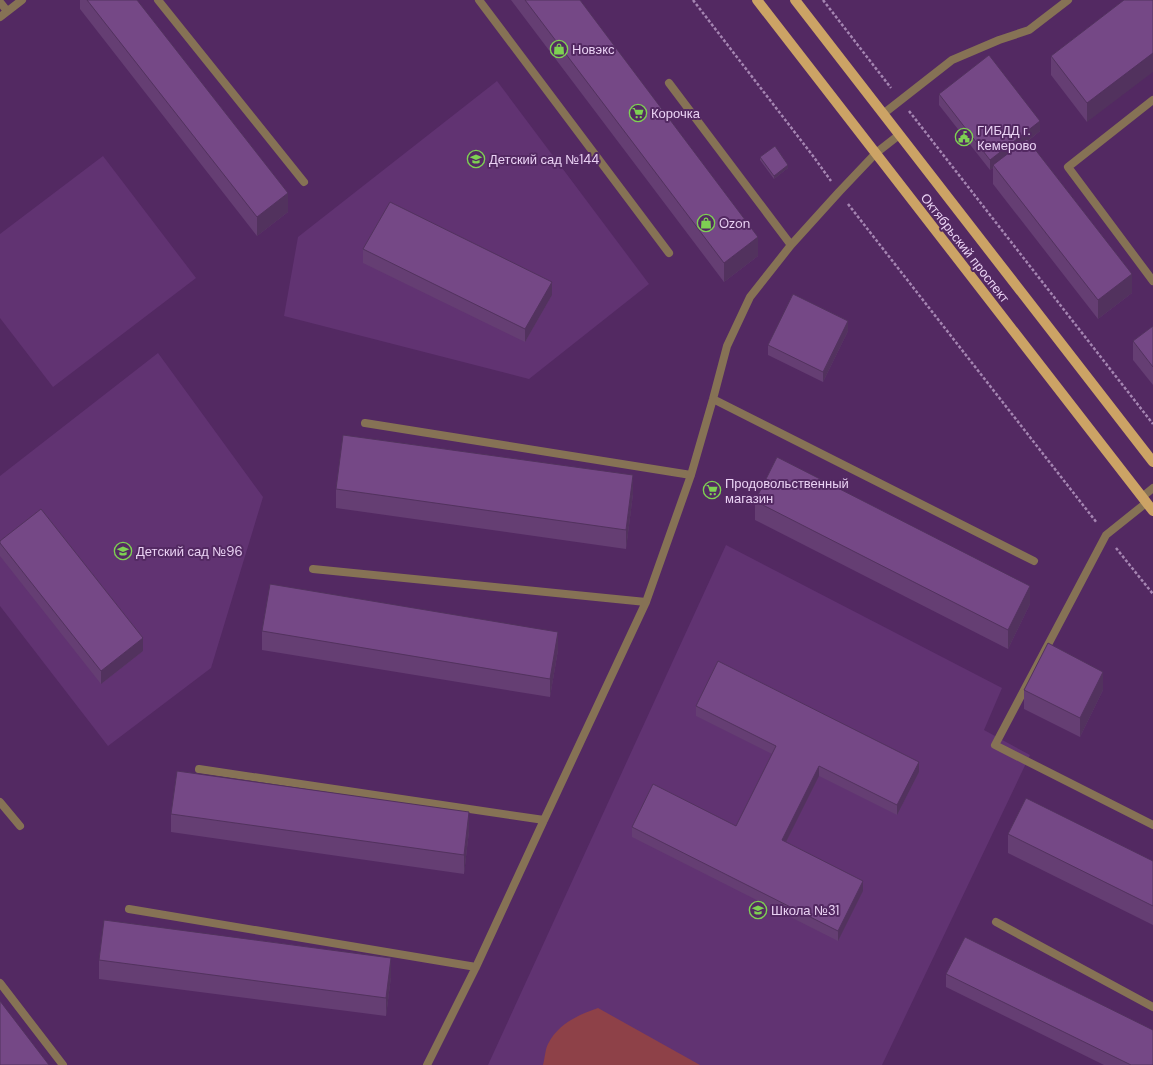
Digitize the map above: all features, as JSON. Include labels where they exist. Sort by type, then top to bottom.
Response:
[{"type":"main road","name":"Октябрьский проспект","points":[[757,0],[1153,511]]},
{"type":"main road","name":"Октябрьский проспект","points":[[795,0],[1153,462]]},
{"type":"street","points":[[0,17],[22,0]]},
{"type":"street","points":[[158,0],[304,182]]},
{"type":"street","points":[[479,0],[669,253]]},
{"type":"street","points":[[883,114],[952,60],[999,40],[1029,30],[1068,0]]},
{"type":"street","points":[[0,2],[7,11]]},
{"type":"street","points":[[669,84],[791,244]]},
{"type":"street","points":[[1153,100],[1068,167],[1153,281]]},
{"type":"street","points":[[427,1065],[476,967],[646,602],[691,475],[727,346],[750,296],[791,244],[839,192],[876,153],[899,135]]},
{"type":"street","points":[[713,399],[1034,560]]},
{"type":"street","points":[[364,423],[691,475]]},
{"type":"street","points":[[1153,488],[1144,500],[1106,535],[995,745],[1153,825]]},
{"type":"street","points":[[313,569],[646,602]]},
{"type":"street","points":[[198,768],[544,820]]},
{"type":"street","points":[[0,802],[20,826]]},
{"type":"street","points":[[129,909],[476,967]]},
{"type":"street","points":[[996,922],[1153,1007]]},
{"type":"street","points":[[0,983],[63,1065]]},
{"type":"path","points":[[693,0],[839,192],[1153,594]]},
{"type":"path","points":[[823,0],[1153,424]]},
{"type":"shaded area","name":"Детский сад №144","points":[[497,81],[649,284],[529,379],[284,316],[298,237]]},
{"type":"shaded area","points":[[103,156],[196,278],[53,387],[0,318],[0,234]]},
{"type":"shaded area","name":"Детский сад №96","points":[[158,353],[263,497],[211,668],[108,746],[0,606],[0,476]]},
{"type":"shaded area","name":"Школа №31","points":[[726,545],[1002,688],[984,730],[1030,755],[882,1065],[488,1065]]},
{"type":"shaded area","points":[[598,1008],[700,1065],[543,1065],[547,1046],[557,1031],[576,1017]]},
{"type":"building","points":[[87,0],[137,0],[288,193],[257,217]]},
{"type":"building","points":[[525,0],[580,0],[758,237],[724,263]]},
{"type":"building","points":[[1124,0],[1153,0],[1153,53],[1087,103],[1051,56]]},
{"type":"building","points":[[989,55],[1040,121],[990,160],[939,94]]},
{"type":"building","points":[[1027,139],[1132,274],[1098,300],[993,165]]},
{"type":"building","points":[[775,146],[788,165],[774,176],[760,157]]},
{"type":"building","points":[[390,202],[552,282],[525,329],[363,249]]},
{"type":"building","points":[[793,294],[848,321],[823,372],[768,345]]},
{"type":"building","points":[[1153,326],[1153,367],[1133,341]]},
{"type":"building","points":[[343,435],[633,475],[626,530],[336,489]]},
{"type":"building","points":[[777,457],[1030,586],[1008,630],[755,501]]},
{"type":"building","points":[[41,509],[143,638],[101,671],[0,543],[0,541]]},
{"type":"building","points":[[270,584],[558,632],[550,679],[262,631]]},
{"type":"building","points":[[1048,643],[1103,672],[1080,718],[1024,690]]},
{"type":"building","points":[[718,661],[919,762],[897,805],[819,766],[782,840],[863,881],[838,931],[632,827],[653,784],[736,826],[776,746],[696,706]]},
{"type":"building","points":[[177,771],[469,812],[464,855],[171,814]]},
{"type":"building","points":[[1026,798],[1153,861],[1153,906],[1008,834]]},
{"type":"building","points":[[104,920],[391,958],[386,998],[99,960]]},
{"type":"building","points":[[965,937],[1153,1030],[1153,1065],[1131,1065],[946,974]]},
{"type":"building","points":[[0,1001],[49,1065],[0,1065]]},
{"type":"place","name":"Новэкс","points":[[559,49]]},
{"type":"place","name":"Корочка","points":[[638,113]]},
{"type":"place","name":"ГИБДД г. Кемерово","points":[[964,137]]},
{"type":"place","name":"Детский сад №144","points":[[476,159]]},
{"type":"place","name":"Ozon","points":[[706,223]]},
{"type":"place","name":"Продовольственный магазин","points":[[712,490]]},
{"type":"place","name":"Детский сад №96","points":[[123,551]]},
{"type":"place","name":"Школа №31","points":[[758,910]]}]
